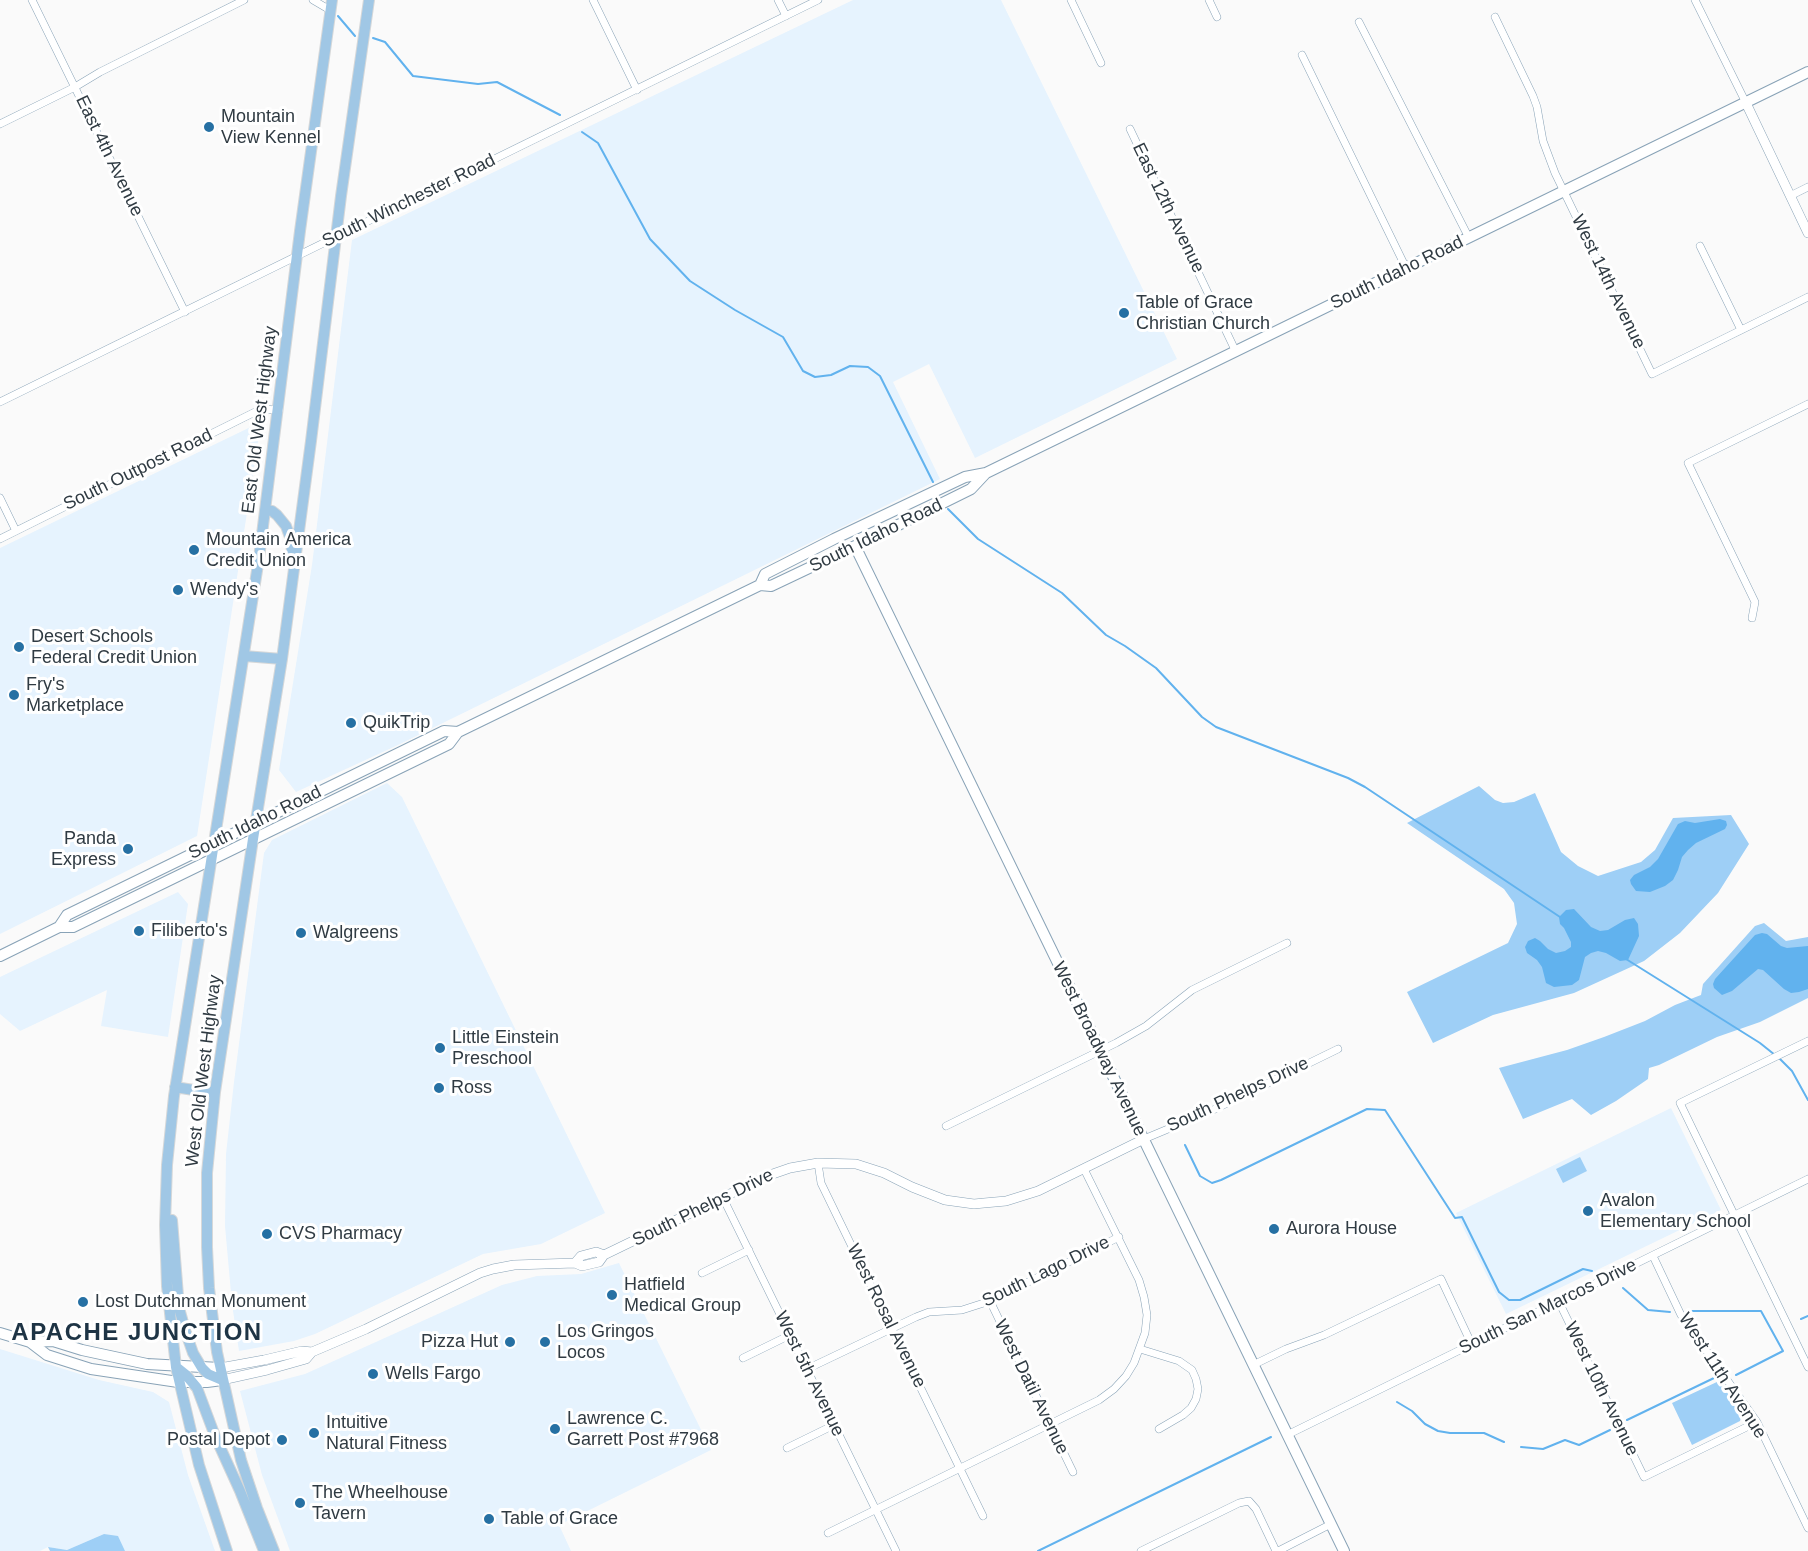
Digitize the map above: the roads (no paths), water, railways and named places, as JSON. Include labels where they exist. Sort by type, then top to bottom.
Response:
[{"type":"main road","points":[[253,839],[282,659],[336,236],[369,0]]},
{"type":"main road","name":"East Old West Highway","points":[[214,843],[244,656],[279,410],[331,5]]},
{"type":"main road","name":"South Idaho Road","points":[[760,585],[765,574],[930,493],[965,477],[986,473],[1808,72]]},
{"type":"main road","name":"South Idaho Road","points":[[0,956],[58,927],[73,927],[449,744],[458,732],[760,585],[771,586],[855,546],[971,489],[986,473]]},
{"type":"main road","points":[[265,510],[277,515],[289,533],[293,576]]},
{"type":"main road","name":"West Broadway Avenue","points":[[855,546],[1344,1551]]},
{"type":"main road","points":[[244,656],[282,659]]},
{"type":"main road","name":"South Idaho Road","points":[[58,927],[67,915],[255,823],[444,731],[458,732]]},
{"type":"main road","name":"West Old West Highway","points":[[253,839],[209,1136],[206,1211],[209,1288],[222,1380],[241,1460],[274,1551]]},
{"type":"main road","name":"West Old West Highway","points":[[214,843],[175,1087],[165,1185],[167,1286],[178,1382],[199,1465],[227,1551]]},
{"type":"main road","points":[[175,1087],[215,1092]]},
{"type":"main road","points":[[165,1185],[171,1194],[179,1308],[192,1350],[202,1368],[208,1374],[222,1380]]},
{"type":"main road","points":[[0,1333],[30,1342],[53,1341],[128,1361],[176,1367],[220,1368]]},
{"type":"main road","points":[[30,1342],[47,1355],[91,1369],[178,1382],[222,1380]]},
{"type":"main road","points":[[176,1367],[193,1382],[201,1397],[215,1436],[264,1551]]},
{"type":"street","name":"East 4th Avenue","points":[[32,0],[185,312]]},
{"type":"street","points":[[0,124],[244,0]]},
{"type":"street","points":[[313,0],[331,5]]},
{"type":"street","points":[[593,0],[637,90]]},
{"type":"street","points":[[778,0],[786,16]]},
{"type":"street","name":"South Winchester Road","points":[[0,402],[818,0]]},
{"type":"street","points":[[1071,0],[1101,63]]},
{"type":"street","points":[[1209,0],[1217,17]]},
{"type":"street","points":[[1695,0],[1808,233]]},
{"type":"street","name":"West 14th Avenue","points":[[1495,17],[1533,96],[1546,151],[1652,374],[1741,330]]},
{"type":"street","points":[[1359,22],[1469,238]]},
{"type":"street","points":[[1302,55],[1406,268]]},
{"type":"street","name":"East 12th Avenue","points":[[1130,129],[1236,352]]},
{"type":"street","points":[[1790,196],[1808,187]]},
{"type":"street","points":[[1700,246],[1741,330],[1808,297]]},
{"type":"street","points":[[1752,618],[1755,602],[1688,463],[1808,404]]},
{"type":"street","name":"South Outpost Road","points":[[0,539],[261,409],[279,410]]},
{"type":"street","points":[[0,498],[16,531]]},
{"type":"street","points":[[946,1126],[1100,1051],[1146,1026],[1192,990],[1287,943]]},
{"type":"street","points":[[1808,1041],[1680,1103],[1808,1367]]},
{"type":"street","name":"South Phelps Drive","points":[[222,1380],[306,1359],[312,1352],[366,1329],[480,1273],[503,1266],[574,1263],[582,1266],[599,1262],[604,1255],[790,1167],[818,1163],[856,1164],[884,1173],[933,1196],[974,1204],[1006,1201],[1027,1195],[1143,1139],[1211,1111],[1338,1049]]},
{"type":"street","name":"West Rosal Avenue","points":[[818,1163],[821,1183],[983,1516]]},
{"type":"street","points":[[828,1533],[1099,1400],[1126,1376],[1140,1349],[1145,1333],[1147,1315],[1144,1297],[1119,1237],[1084,1168]]},
{"type":"street","name":"South San Marcos Drive","points":[[1287,1435],[1808,1179]]},
{"type":"street","name":"West 5th Avenue","points":[[723,1198],[896,1551]]},
{"type":"street","name":"South Lago Drive","points":[[807,1369],[929,1312],[962,1310],[990,1301],[1119,1237]]},
{"type":"street","points":[[702,1273],[749,1250]]},
{"type":"street","name":"West 11th Avenue","points":[[1653,1256],[1681,1315],[1757,1422],[1808,1528]]},
{"type":"street","points":[[1253,1365],[1286,1349],[1324,1335],[1441,1279],[1472,1344]]},
{"type":"street","name":"West Datil Avenue","points":[[990,1301],[1073,1472]]},
{"type":"street","name":"West 10th Avenue","points":[[1559,1302],[1644,1477],[1757,1422]]},
{"type":"street","points":[[743,1358],[790,1335]]},
{"type":"street","points":[[1140,1349],[1179,1361],[1192,1370],[1196,1379],[1198,1389],[1191,1408],[1159,1429]]},
{"type":"street","name":"South Phelps Drive","points":[[220,1368],[302,1351],[312,1352]]},
{"type":"street","points":[[787,1448],[834,1425]]},
{"type":"street","points":[[1141,1551],[1153,1548],[1239,1503],[1250,1501],[1277,1551],[1331,1524]]},
{"type":"waterway","points":[[338,16],[355,36]]},
{"type":"waterway","points":[[373,38],[385,42],[413,76],[478,84],[497,82],[560,115]]},
{"type":"waterway","points":[[582,132],[598,143],[650,239],[690,281],[783,337],[803,371],[815,377],[831,375],[850,366],[868,367],[880,376],[933,482]]},
{"type":"waterway","points":[[948,509],[978,539],[1062,593],[1106,635],[1156,668],[1202,717],[1216,727],[1348,778],[1365,787],[1560,917]]},
{"type":"waterway","points":[[1626,959],[1760,1043],[1775,1055]]},
{"type":"waterway","points":[[1779,1058],[1792,1071],[1808,1100]]},
{"type":"waterway","points":[[1185,1145],[1200,1176],[1212,1183],[1367,1109],[1385,1110],[1455,1218],[1462,1217],[1499,1292],[1509,1300],[1520,1300],[1583,1269],[1592,1271]]},
{"type":"waterway","points":[[1623,1288],[1648,1310],[1670,1312]]},
{"type":"waterway","points":[[1691,1311],[1761,1311],[1783,1351],[1736,1375]]},
{"type":"waterway","points":[[1801,1319],[1808,1316]]},
{"type":"waterway","points":[[1627,1420],[1714,1378]]},
{"type":"waterway","points":[[1397,1402],[1438,1431],[1484,1433],[1504,1442]]},
{"type":"waterway","points":[[1521,1447],[1543,1449],[1565,1440],[1579,1445],[1610,1430]]},
{"type":"waterway","points":[[1038,1551],[1271,1437]]},
{"type":"place","name":"Mountain View Kennel","points":[[209,127]]},
{"type":"place","name":"Table of Grace Christian Church","points":[[1124,313]]},
{"type":"place","name":"Mountain America Credit Union","points":[[194,550]]},
{"type":"place","name":"Wendy's","points":[[178,590]]},
{"type":"place","name":"Desert Schools Federal Credit Union","points":[[19,647]]},
{"type":"place","name":"Fry's Marketplace","points":[[14,695]]},
{"type":"place","name":"QuikTrip","points":[[351,723]]},
{"type":"place","name":"Panda Express","points":[[128,849]]},
{"type":"place","name":"Filiberto's","points":[[139,931]]},
{"type":"place","name":"Walgreens","points":[[301,933]]},
{"type":"place","name":"Little Einstein Preschool","points":[[440,1048]]},
{"type":"place","name":"Ross","points":[[439,1088]]},
{"type":"place","name":"Avalon Elementary School","points":[[1588,1211]]},
{"type":"place","name":"Aurora House","points":[[1274,1229]]},
{"type":"place","name":"CVS Pharmacy","points":[[267,1234]]},
{"type":"place","name":"Hatfield Medical Group","points":[[612,1295]]},
{"type":"place","name":"Lost Dutchman Monument","points":[[83,1302]]},
{"type":"place","name":"Pizza Hut","points":[[510,1342]]},
{"type":"place","name":"Los Gringos Locos","points":[[545,1342]]},
{"type":"place","name":"Wells Fargo","points":[[373,1374]]},
{"type":"place","name":"Lawrence C. Garrett Post #7968","points":[[555,1429]]},
{"type":"place","name":"Intuitive Natural Fitness","points":[[314,1433]]},
{"type":"place","name":"Postal Depot","points":[[282,1440]]},
{"type":"place","name":"The Wheelhouse Tavern","points":[[300,1503]]},
{"type":"place","name":"Table of Grace","points":[[489,1519]]},
{"type":"district","name":"APACHE JUNCTION","points":[[137,1333]]}]
